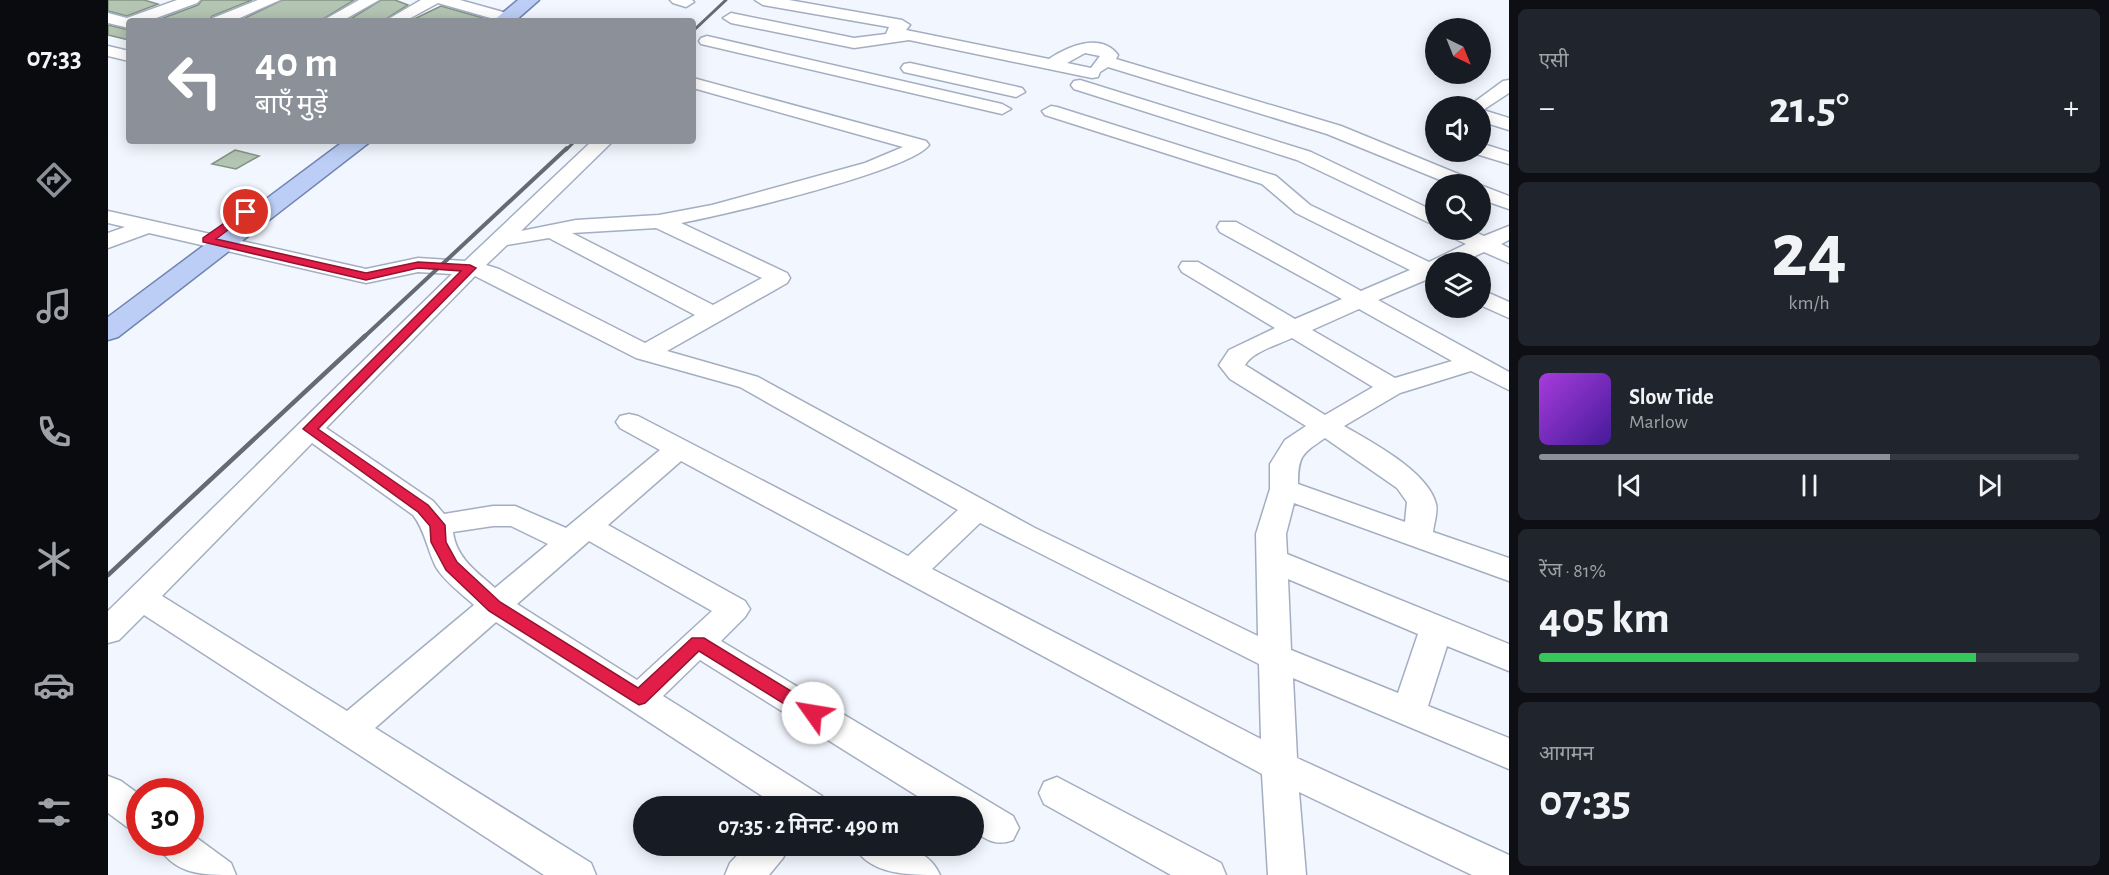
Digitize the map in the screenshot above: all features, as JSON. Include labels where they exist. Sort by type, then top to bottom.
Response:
[{"type":"main road","points":[[511,18],[531,0]]},
{"type":"main road","points":[[512,18],[543,0]]},
{"type":"main road","points":[[108,331],[214,242],[338,144]]},
{"type":"main road","points":[[108,315],[355,144]]},
{"type":"street","points":[[143,18],[192,0]]},
{"type":"street","points":[[227,18],[272,0]]},
{"type":"street","points":[[336,18],[371,0]]},
{"type":"street","points":[[399,18],[433,0]]},
{"type":"street","points":[[443,0],[502,18]]},
{"type":"street","points":[[764,0],[902,25],[893,32],[1093,73],[1334,130],[1442,174]]},
{"type":"street","points":[[696,53],[737,12],[854,43],[911,35]]},
{"type":"street","points":[[108,18],[126,22]]},
{"type":"street","points":[[707,41],[1002,109]]},
{"type":"street","points":[[1052,65],[1080,48],[1108,52],[1110,55],[1046,116],[1136,137],[1278,184],[1294,203],[1303,208],[1425,263]]},
{"type":"street","points":[[108,51],[126,55]]},
{"type":"street","points":[[910,68],[1016,92]]},
{"type":"street","points":[[1093,73],[1169,112],[1304,156],[1425,215]]},
{"type":"street","points":[[936,94],[955,79]]},
{"type":"street","points":[[500,239],[585,225],[659,220],[714,211],[872,167],[898,158],[919,145],[696,84]]},
{"type":"street","points":[[1491,99],[1505,91]]},
{"type":"street","points":[[1136,137],[1169,112]]},
{"type":"street","points":[[1491,118],[1509,124]]},
{"type":"street","points":[[108,631],[470,268],[600,144]]},
{"type":"street","points":[[1491,152],[1509,158]]},
{"type":"street","points":[[1491,196],[1509,203]]},
{"type":"street","points":[[108,217],[366,276],[418,265],[470,268],[491,274],[645,353],[750,382],[977,509],[1223,634],[1509,753]]},
{"type":"street","points":[[645,353],[715,316],[779,278],[659,220]]},
{"type":"street","points":[[108,241],[147,226]]},
{"type":"street","points":[[1228,227],[1509,382]]},
{"type":"street","points":[[553,232],[715,316]]},
{"type":"street","points":[[1468,252],[1509,232]]},
{"type":"street","points":[[1476,240],[1509,256]]},
{"type":"street","points":[[1190,267],[1391,387]]},
{"type":"street","points":[[1418,535],[1421,503],[1416,492],[1403,479],[1325,426],[1239,374],[1232,365],[1238,355],[1425,273]]},
{"type":"street","points":[[1491,302],[1509,311]]},
{"type":"street","points":[[1287,875],[1279,766],[1271,534],[1284,489],[1284,464],[1295,446],[1391,387],[1422,380],[1473,362]]},
{"type":"street","points":[[629,423],[1279,766],[1509,874]]},
{"type":"street","points":[[310,429],[423,508],[437,525],[438,542],[451,566],[495,606],[791,796]]},
{"type":"street","points":[[350,730],[679,448]]},
{"type":"street","points":[[1284,489],[1418,535],[1509,570]]},
{"type":"street","points":[[911,572],[977,509]]},
{"type":"street","points":[[437,525],[493,516],[515,516],[579,534],[734,609],[639,698]]},
{"type":"street","points":[[1272,560],[1509,658]]},
{"type":"street","points":[[142,598],[577,875]]},
{"type":"street","points":[[1409,712],[1436,628]]},
{"type":"street","points":[[698,643],[948,796]]},
{"type":"street","points":[[108,792],[126,806]]},
{"type":"street","points":[[1057,793],[1207,875]]},
{"type":"street","points":[[192,856],[217,875]]},
{"type":"street","points":[[744,875],[761,856]]},
{"type":"street","points":[[890,856],[921,875]]},
{"type":"building","points":[[108,0],[144,0],[158,4],[127,16],[108,11]]},
{"type":"building","points":[[202,0],[252,0],[211,18],[163,18],[198,5]]},
{"type":"building","points":[[282,0],[354,0],[325,18],[245,18]]},
{"type":"building","points":[[381,0],[395,0],[408,5],[388,18],[352,18]]},
{"type":"building","points":[[441,6],[483,18],[416,18]]},
{"type":"building","points":[[108,25],[126,29],[126,39],[108,35]]},
{"type":"building","points":[[235,150],[259,156],[236,169],[212,164]]},
{"type":"railway","points":[[696,28],[726,0]]},
{"type":"railway","points":[[566,150],[572,144]]},
{"type":"railway","points":[[363,338],[567,148]]},
{"type":"railway","points":[[108,575],[365,336]]},
{"type":"route","points":[[246,212],[207,240],[366,276],[418,265],[470,268],[310,429],[423,508],[437,525],[438,542],[451,566],[495,606],[639,698],[698,643],[813,713]]}]
